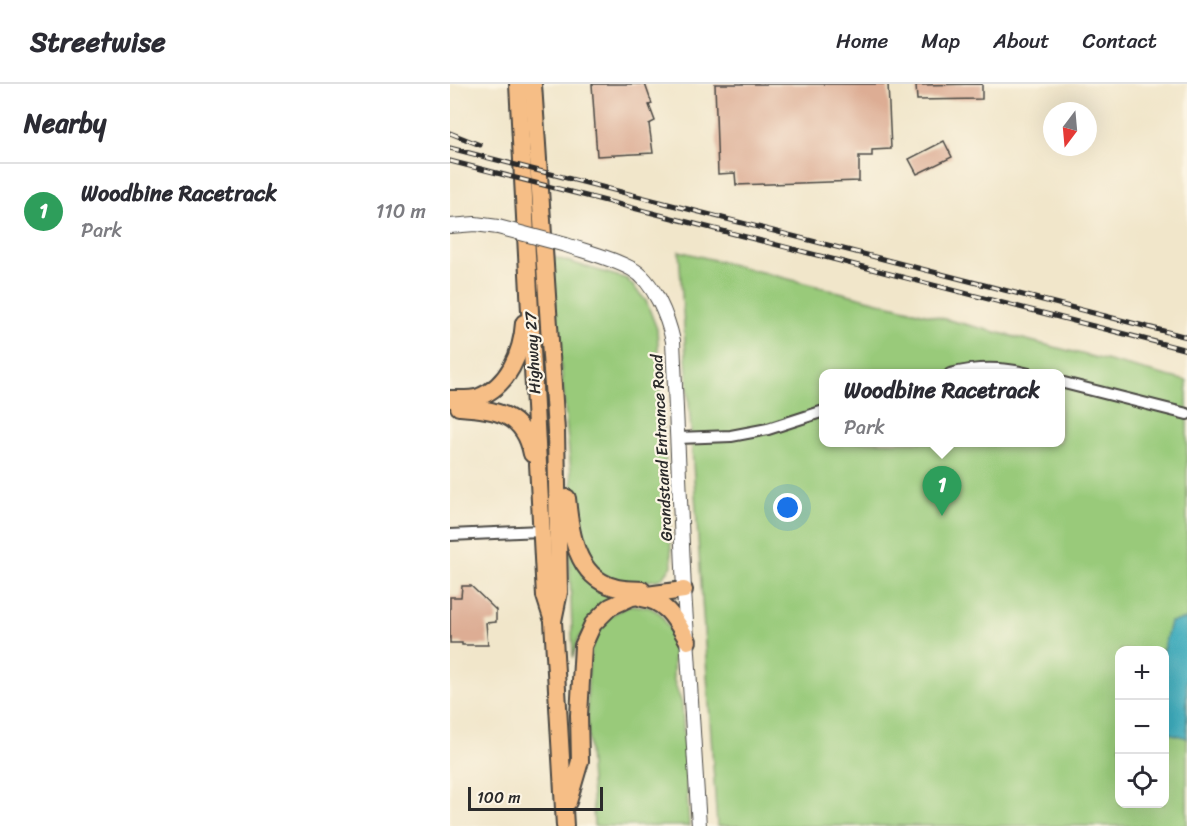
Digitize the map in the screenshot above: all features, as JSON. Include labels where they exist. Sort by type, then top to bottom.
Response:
[{"type":"main road","name":"Highway 27","points":[[518,84],[545,596],[553,621],[565,820]]},
{"type":"main road","name":"Highway 27","points":[[533,84],[556,431],[559,592],[553,621]]},
{"type":"main road","points":[[450,401],[477,398],[495,389],[516,363],[523,336],[528,262]]},
{"type":"main road","points":[[450,401],[457,406],[505,414],[522,428],[530,443],[540,507]]},
{"type":"main road","points":[[556,431],[564,466],[568,514],[577,551],[585,567],[594,576],[613,587],[640,590],[651,594]]},
{"type":"main road","points":[[565,820],[579,761],[583,646],[593,624],[610,607],[632,597],[684,590]]},
{"type":"main road","points":[[632,597],[647,599],[663,605],[670,611],[688,641]]},
{"type":"street","name":"Grandstand Entrance Road","points":[[450,226],[498,227],[566,245],[634,270],[651,288],[668,321],[673,341],[684,590],[699,826]]},
{"type":"street","points":[[985,369],[1012,369]]},
{"type":"street","points":[[1065,383],[1187,414]]},
{"type":"street","points":[[678,438],[731,436],[768,429],[819,413]]},
{"type":"street","points":[[450,535],[541,531]]},
{"type":"green space","points":[[679,251],[1187,381],[1187,826],[717,826]]},
{"type":"green space","points":[[550,256],[627,279],[646,301],[657,329],[672,566],[661,579],[635,583],[605,579],[584,557],[576,523]]},
{"type":"green space","points":[[569,544],[620,594],[578,639],[573,658]]},
{"type":"green space","points":[[631,605],[649,607],[660,613],[674,637],[673,678],[682,704],[689,826],[594,826],[587,696],[592,646],[598,629],[604,621]]},
{"type":"water","points":[[1187,619],[1187,738],[1169,733],[1169,646],[1164,646],[1170,622]]},
{"type":"building","points":[[592,84],[645,84],[655,121],[649,124],[653,153],[597,156]]},
{"type":"building","points":[[715,84],[888,84],[891,149],[872,150],[872,156],[859,156],[859,181],[736,185],[735,173],[718,174]]},
{"type":"building","points":[[982,84],[982,99],[917,100],[916,85]]},
{"type":"building","points":[[944,141],[952,157],[917,174],[909,159]]},
{"type":"building","points":[[462,586],[471,586],[496,610],[496,622],[486,623],[488,645],[450,643],[450,597],[461,597]]},
{"type":"railway","points":[[450,133],[480,145]]},
{"type":"railway","points":[[450,148],[1187,337]]},
{"type":"railway","points":[[450,161],[1187,350]]},
{"type":"place","name":"Woodbine Racetrack","points":[[942,516]]}]
